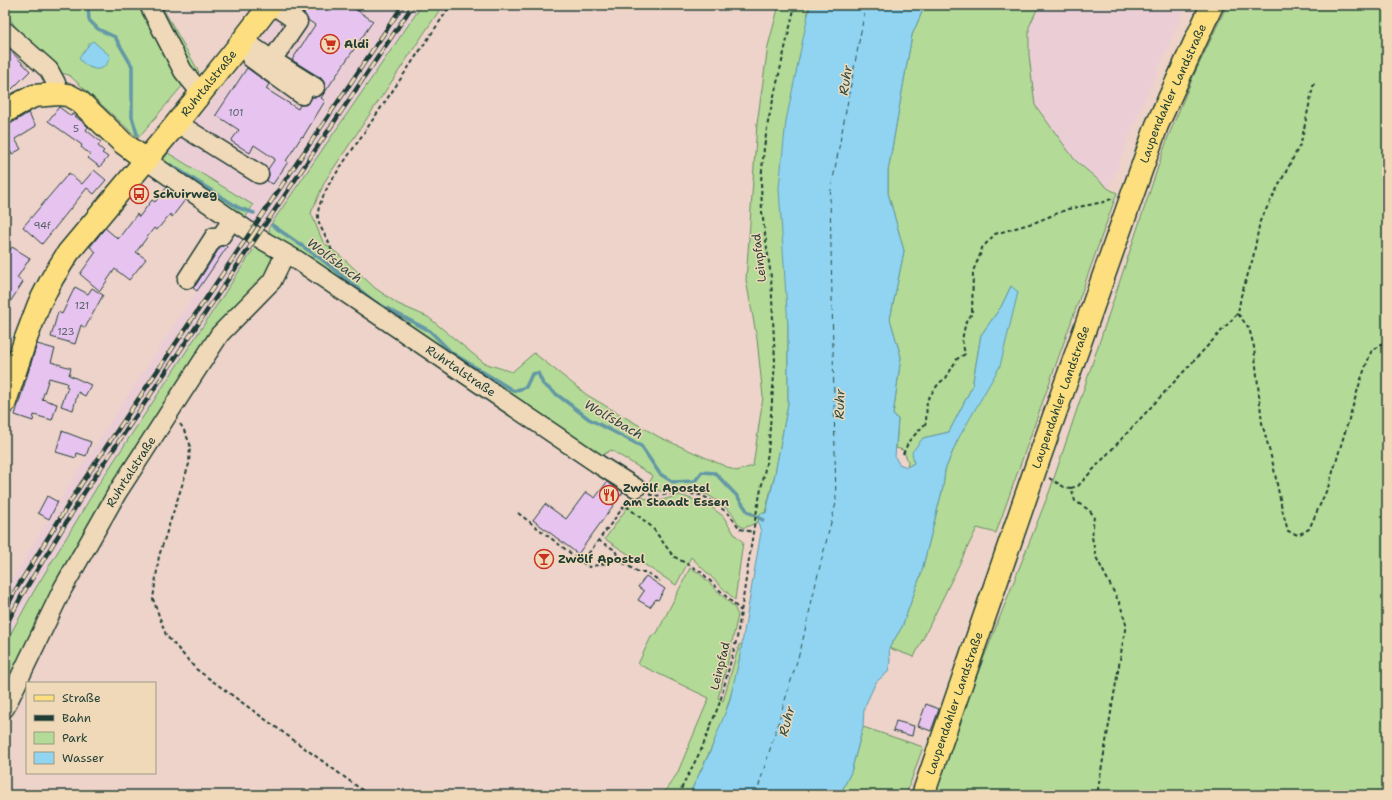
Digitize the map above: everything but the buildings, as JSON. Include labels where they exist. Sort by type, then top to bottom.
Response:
[{"type":"main road","name":"Ruhrtalstraße","points":[[5,402],[39,304],[68,253],[177,123],[271,5]]},
{"type":"main road","name":"Laupendahler Landstraße","points":[[923,795],[1035,470],[1157,125],[1212,5]]},
{"type":"main road","points":[[5,112],[34,96],[58,94],[68,96],[79,101],[123,143],[146,160]]},
{"type":"street","points":[[149,5],[183,71],[201,92]]},
{"type":"street","points":[[271,5],[298,22],[272,60]]},
{"type":"street","points":[[5,31],[49,70],[56,83],[58,94]]},
{"type":"street","points":[[240,44],[272,60],[309,91],[240,44]]},
{"type":"street","points":[[177,123],[259,174]]},
{"type":"street","name":"Ruhrtalstraße","points":[[146,160],[257,237],[297,260],[598,464],[636,488]]},
{"type":"street","points":[[187,279],[214,237],[221,236],[232,220]]},
{"type":"street","name":"Ruhrtalstraße","points":[[5,708],[63,588],[117,493],[220,334],[272,281],[285,254]]},
{"type":"path","points":[[349,5],[359,12],[363,5]]},
{"type":"path","points":[[332,259],[333,253],[322,232],[318,217],[319,208],[329,184],[451,5]]},
{"type":"path","name":"Leinpfad","points":[[678,795],[702,748],[720,702],[737,638],[756,511],[768,453],[775,362],[771,277],[762,212],[761,181],[768,122],[795,5]]},
{"type":"path","points":[[1035,470],[1064,487],[1071,488],[1078,486],[1238,314],[1241,296],[1253,258],[1260,221],[1301,143],[1314,82]]},
{"type":"path","points":[[903,454],[909,441],[926,423],[927,400],[939,383],[946,378],[957,359],[965,354],[962,340],[966,321],[972,314],[973,271],[982,248],[995,234],[1036,222],[1068,209],[1104,202],[1115,197]]},
{"type":"path","points":[[1238,314],[1249,328],[1254,347],[1262,423],[1273,464],[1282,509],[1288,530],[1298,535],[1309,529],[1329,485],[1361,379],[1371,352],[1383,343],[1387,344]]},
{"type":"path","points":[[170,412],[183,428],[190,444],[189,464],[159,556],[153,598],[166,635],[196,669],[368,795]]},
{"type":"path","points":[[582,562],[636,488],[654,496],[681,493],[700,495],[709,499],[729,514],[740,529],[753,532]]},
{"type":"path","points":[[1071,488],[1075,501],[1089,510],[1094,516],[1092,537],[1096,557],[1120,604],[1126,624],[1097,795]]},
{"type":"path","points":[[625,505],[652,527],[673,556],[700,571],[741,611]]},
{"type":"path","points":[[518,513],[589,567],[619,560]]},
{"type":"path","points":[[598,540],[615,550],[619,560],[638,572],[646,572],[660,581]]},
{"type":"shaded area","points":[[285,5],[422,5],[257,244],[34,591],[5,644],[5,591],[70,483],[223,251],[238,233],[253,205],[168,153],[231,79]]},
{"type":"shaded area","points":[[1039,5],[1186,5],[1139,113],[1109,189],[1075,160],[1035,105],[1029,55],[1029,27]]},
{"type":"green space","points":[[5,5],[161,5],[199,72],[183,85],[138,138],[69,75],[57,72],[16,28],[5,11]]},
{"type":"green space","points":[[422,5],[443,5],[325,181],[311,213],[323,242],[375,288],[398,304],[428,317],[484,363],[512,372],[534,353],[587,395],[659,437],[736,471],[753,466],[763,397],[757,339],[746,280],[757,124],[768,46],[779,5],[810,5],[808,10],[788,326],[788,404],[775,474],[765,513],[761,513],[758,522],[744,528],[739,525],[732,513],[708,495],[695,491],[659,491],[647,487],[653,476],[611,450],[596,459],[271,240],[269,227]]},
{"type":"green space","points":[[925,5],[1039,5],[1029,27],[1029,55],[1035,105],[1075,160],[1109,189],[1117,193],[996,533],[977,528],[914,657],[889,648],[902,627],[921,574],[943,487],[945,470],[957,441],[1011,286],[1001,307],[981,335],[972,387],[949,432],[923,438],[914,463],[907,467],[908,461],[903,450],[896,448],[898,419],[893,415],[901,357],[890,319],[904,251],[888,193],[888,171],[912,35]]},
{"type":"green space","points":[[1227,5],[1387,5],[1387,795],[934,795],[962,713],[1050,490],[1168,137],[1193,77]]},
{"type":"green space","points":[[168,153],[253,205],[244,220],[161,164]]},
{"type":"green space","points":[[257,244],[272,256],[273,268],[208,342],[5,696],[5,644],[34,591],[100,482]]},
{"type":"green space","points":[[636,495],[655,502],[680,495],[707,504],[723,516],[735,535],[743,542],[735,600],[691,557],[676,585],[605,539]]},
{"type":"green space","points":[[690,568],[698,572],[734,607],[738,615],[718,698],[723,701],[739,645],[742,644],[735,680],[721,725],[689,795],[662,795],[677,774],[709,698],[638,664],[651,637],[657,633]]},
{"type":"green space","points":[[863,727],[923,747],[906,795],[840,795],[851,772]]},
{"type":"water","name":"Ruhr","points":[[810,5],[925,5],[912,35],[888,171],[888,193],[904,251],[890,319],[901,357],[893,415],[898,419],[895,457],[899,464],[907,467],[914,463],[912,452],[923,438],[949,432],[972,387],[981,335],[1001,307],[1011,286],[1018,292],[1000,366],[957,441],[945,470],[943,487],[921,574],[902,627],[889,648],[890,661],[888,672],[876,682],[864,708],[863,727],[851,772],[840,795],[689,795],[710,752],[729,703],[739,661],[761,532],[758,522],[761,513],[766,513],[788,404],[788,326],[779,188],[786,121]]},
{"type":"water","points":[[93,41],[110,57],[107,64],[99,69],[89,67],[79,58]]},
{"type":"waterway","name":"Wolfsbach","points":[[88,5],[89,20],[98,29],[115,37],[132,66],[132,117],[137,134]]},
{"type":"waterway","name":"Wolfsbach","points":[[171,165],[239,208],[254,213]]},
{"type":"waterway","name":"Wolfsbach","points":[[272,225],[321,259],[375,302],[430,331],[452,353],[514,391],[526,387],[532,374],[538,373],[543,384],[589,419],[641,446],[660,474],[673,482],[695,481],[702,472],[715,473],[737,496],[748,512],[763,520]]},
{"type":"ferry route","points":[[756,795],[801,648],[836,503],[830,195],[866,5]]},
{"type":"railway","points":[[5,611],[15,591],[80,486],[403,5]]},
{"type":"railway","points":[[5,627],[22,595],[84,493],[413,5]]},
{"type":"place","name":"Aldi","points":[[330,44]]},
{"type":"place","name":"Schuirweg","points":[[139,194]]},
{"type":"place","name":"Zwölf Apostel am Staadt Essen","points":[[609,495]]},
{"type":"place","name":"Zwölf Apostel","points":[[544,559]]}]
